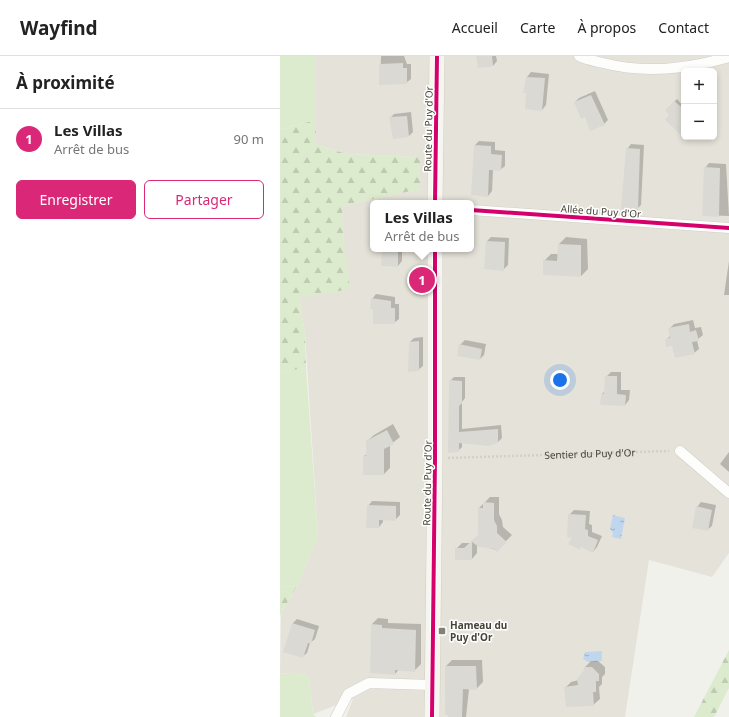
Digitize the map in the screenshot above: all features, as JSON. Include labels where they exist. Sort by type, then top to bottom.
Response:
[{"type":"main road","name":"Route du Puy d'Or","points":[[435,200],[437,56]]},
{"type":"main road","name":"Route du Puy d'Or","points":[[432,717],[435,458],[435,252]]},
{"type":"street","points":[[580,56],[620,67],[661,70],[700,65],[729,57]]},
{"type":"street","name":"Allée du Puy d'Or","points":[[474,210],[729,228]]},
{"type":"street","points":[[680,451],[729,493]]},
{"type":"street","points":[[336,717],[348,694],[369,683],[432,685]]},
{"type":"shaded area","points":[[316,56],[729,56],[729,553],[712,577],[649,560],[625,717],[346,717],[353,699],[313,714],[309,675],[280,673],[281,613],[297,586],[318,536],[305,333],[299,298],[344,245],[342,206],[420,189],[420,157],[347,154],[316,145]]},
{"type":"green space","points":[[280,56],[316,56],[316,120],[281,129]]},
{"type":"green space","points":[[316,120],[316,145],[347,154],[420,157],[420,189],[342,206],[344,245],[350,289],[299,298],[305,333],[306,368],[280,372],[280,127],[281,129]]},
{"type":"green space","points":[[306,368],[318,536],[297,586],[280,587],[280,372]]},
{"type":"green space","points":[[297,586],[281,613],[280,616],[280,587]]},
{"type":"green space","points":[[729,650],[729,688],[714,717],[694,717]]},
{"type":"green space","points":[[280,673],[309,675],[313,714],[316,717],[280,717]]},
{"type":"water","points":[[613,515],[625,518],[621,539],[612,537],[613,533],[610,529]]},
{"type":"water","points":[[602,651],[602,661],[588,662],[583,659],[585,652]]},
{"type":"building","points":[[476,56],[492,56],[493,66],[478,68]]},
{"type":"building","points":[[403,63],[403,68],[407,68],[407,84],[379,85],[379,64]]},
{"type":"building","points":[[526,77],[545,78],[542,111],[525,109],[526,93],[523,93]]},
{"type":"building","points":[[591,95],[605,125],[590,131],[585,117],[581,119],[574,102]]},
{"type":"building","points":[[674,101],[681,107],[681,135],[665,120],[669,115],[665,110]]},
{"type":"building","points":[[407,116],[409,137],[393,139],[389,117]]},
{"type":"building","points":[[474,145],[491,146],[491,154],[502,155],[501,171],[489,170],[488,197],[471,195]]},
{"type":"building","points":[[626,148],[640,149],[638,211],[621,209]]},
{"type":"building","points":[[704,167],[720,168],[719,217],[702,216]]},
{"type":"building","points":[[486,241],[505,242],[504,271],[484,269]]},
{"type":"building","points":[[558,244],[581,245],[581,277],[543,275],[543,260],[557,261]]},
{"type":"building","points":[[382,252],[398,252],[398,267],[381,266]]},
{"type":"building","points":[[371,298],[391,301],[391,308],[395,308],[395,324],[373,324],[373,309],[370,309]]},
{"type":"building","points":[[689,324],[690,332],[696,330],[699,341],[692,342],[695,354],[675,358],[672,346],[666,347],[665,339],[670,338],[668,328]]},
{"type":"building","points":[[419,341],[419,371],[408,372],[409,342]]},
{"type":"building","points":[[459,344],[482,349],[480,360],[457,356]]},
{"type":"building","points":[[605,376],[617,376],[617,394],[626,395],[625,406],[600,405],[601,394],[604,394]]},
{"type":"building","points":[[449,380],[462,381],[462,403],[459,406],[459,432],[498,429],[498,443],[488,446],[459,443],[459,452],[448,453]]},
{"type":"building","points":[[387,430],[394,444],[384,449],[384,475],[363,475],[363,456],[366,456],[366,441]]},
{"type":"building","points":[[483,502],[494,503],[494,520],[497,526],[497,533],[507,542],[497,552],[495,549],[479,547],[472,542],[472,560],[455,560],[455,548],[464,548],[478,535],[478,508],[483,508]]},
{"type":"building","points":[[367,505],[396,506],[396,521],[379,520],[379,528],[366,528]]},
{"type":"building","points":[[696,506],[712,510],[708,531],[692,528]]},
{"type":"building","points":[[568,514],[586,515],[585,529],[588,530],[588,536],[598,540],[593,553],[581,547],[580,550],[568,544],[572,538],[567,537]]},
{"type":"building","points":[[292,623],[315,630],[311,644],[308,643],[303,658],[283,652]]},
{"type":"building","points":[[371,624],[382,625],[382,628],[416,630],[415,672],[395,670],[395,675],[370,673]]},
{"type":"building","points":[[445,666],[476,666],[477,690],[463,689],[462,717],[448,717],[448,715],[445,715]]},
{"type":"building","points":[[584,667],[592,667],[599,674],[599,681],[596,681],[596,692],[593,692],[594,706],[566,707],[564,687],[578,685],[577,679],[584,670]]},
{"type":"cycle path","points":[[435,200],[437,56]]},
{"type":"cycle path","points":[[474,210],[729,228]]},
{"type":"cycle path","points":[[432,717],[435,458],[435,252]]},
{"type":"place","name":"Les Villas","points":[[422,280]]},
{"type":"place","name":"Hameau du Puy d'Or","points":[[442,631]]}]
